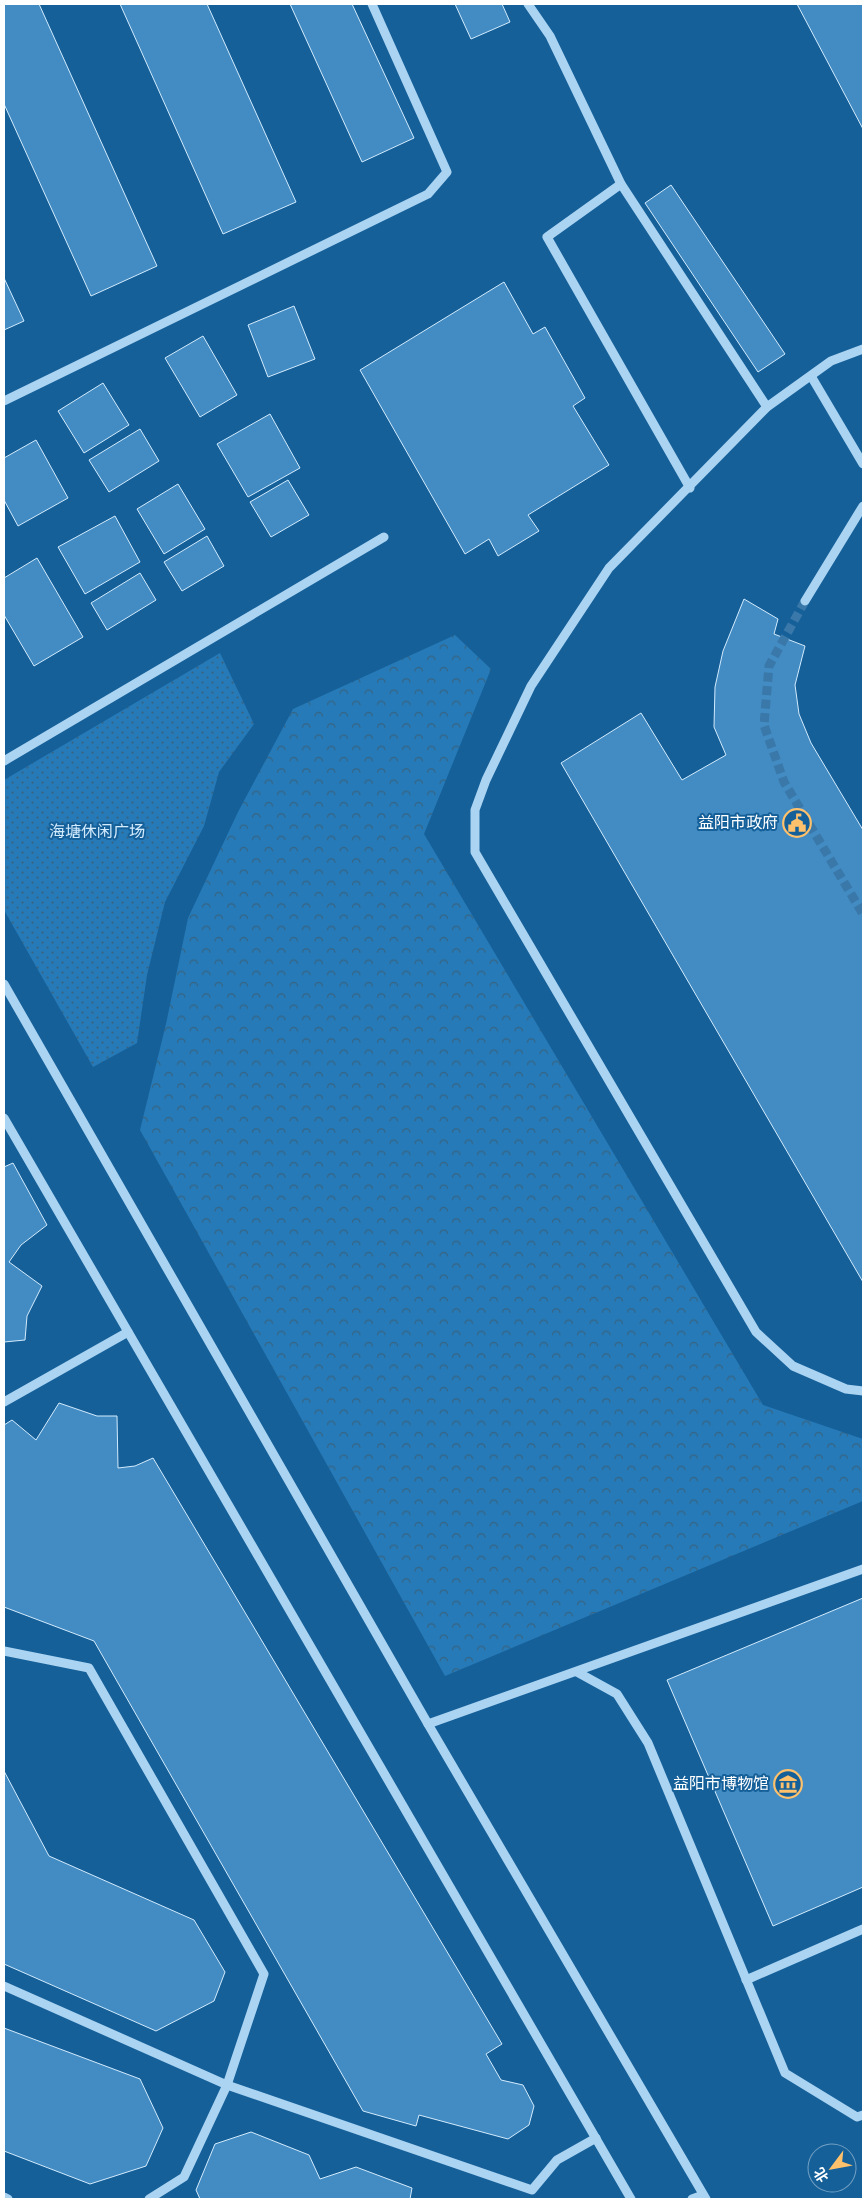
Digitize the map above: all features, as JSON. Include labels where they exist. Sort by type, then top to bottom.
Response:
[{"type":"street","points":[[4,401],[428,194],[447,172],[372,4]]},
{"type":"street","points":[[528,4],[550,36],[621,184],[767,407]]},
{"type":"street","points":[[621,184],[547,237],[690,488]]},
{"type":"street","points":[[863,349],[831,361],[767,407],[690,488],[609,568],[531,686],[486,780],[475,810],[475,852],[756,1332],[792,1366],[846,1389],[863,1391]]},
{"type":"street","points":[[811,376],[863,464]]},
{"type":"street","points":[[805,601],[863,506]]},
{"type":"street","points":[[4,760],[384,537]]},
{"type":"street","points":[[4,984],[428,1724],[704,2197],[692,2199]]},
{"type":"street","points":[[4,1118],[631,2199]]},
{"type":"street","points":[[4,1402],[128,1332]]},
{"type":"street","points":[[428,1724],[863,1569]]},
{"type":"street","points":[[4,1651],[89,1668],[264,1974],[227,2085],[184,2177],[149,2199]]},
{"type":"street","points":[[577,1672],[617,1694],[648,1743],[785,2073],[858,2118],[863,2115]]},
{"type":"street","points":[[746,1980],[863,1929]]},
{"type":"street","points":[[4,1986],[227,2085],[532,2195],[557,2160],[596,2138]]},
{"type":"street","points":[[4,2197],[8,2199]]},
{"type":"green space","points":[[455,635],[491,669],[424,834],[763,1405],[863,1439],[863,1501],[445,1676],[140,1130],[166,1024],[188,918],[238,812],[293,709]]},
{"type":"green space","name":"海塘休闲广场","points":[[220,653],[254,724],[219,772],[204,826],[165,902],[147,975],[137,1043],[93,1067],[4,910],[4,780]]},
{"type":"building","points":[[4,4],[39,4],[157,266],[91,296],[4,104]]},
{"type":"building","points":[[120,4],[207,4],[296,202],[223,234]]},
{"type":"building","points":[[290,4],[352,4],[414,138],[362,162]]},
{"type":"building","points":[[455,4],[502,4],[510,22],[471,39]]},
{"type":"building","points":[[797,4],[863,4],[863,129]]},
{"type":"building","points":[[671,185],[785,354],[758,372],[645,203]]},
{"type":"building","points":[[4,278],[24,321],[4,330]]},
{"type":"building","points":[[504,282],[533,334],[545,327],[585,398],[573,406],[609,465],[528,515],[539,531],[498,556],[489,539],[465,554],[360,370]]},
{"type":"building","points":[[294,306],[315,359],[268,377],[248,325]]},
{"type":"building","points":[[203,336],[237,395],[200,417],[165,358]]},
{"type":"building","points":[[103,383],[129,425],[84,453],[58,411]]},
{"type":"building","points":[[270,414],[300,468],[248,497],[217,444]]},
{"type":"building","points":[[140,429],[159,461],[109,492],[89,460]]},
{"type":"building","points":[[36,440],[68,498],[18,526],[4,500],[4,458]]},
{"type":"building","points":[[288,480],[309,515],[271,537],[250,502]]},
{"type":"building","points":[[178,484],[205,529],[164,554],[137,509]]},
{"type":"building","points":[[115,516],[140,562],[85,594],[58,547]]},
{"type":"building","points":[[207,536],[224,566],[182,591],[164,562]]},
{"type":"building","points":[[37,558],[83,637],[34,666],[4,615],[4,578]]},
{"type":"building","points":[[140,573],[156,600],[107,630],[91,603]]},
{"type":"building","name":"益阳市政府","points":[[744,599],[778,619],[774,634],[805,646],[795,685],[799,714],[811,743],[863,830],[863,1282],[561,763],[641,713],[682,780],[726,755],[714,727],[715,687],[723,651]]},
{"type":"building","points":[[13,1163],[47,1225],[21,1245],[9,1262],[42,1286],[27,1316],[25,1340],[4,1342],[4,1167]]},
{"type":"building","points":[[59,1403],[97,1416],[117,1416],[118,1468],[135,1466],[153,1458],[502,2044],[486,2054],[501,2080],[523,2085],[534,2106],[529,2125],[508,2139],[419,2115],[416,2126],[363,2111],[94,1641],[4,1607],[4,1425],[12,1420],[36,1440]]},
{"type":"building","name":"益阳市博物馆","points":[[863,1598],[863,1887],[773,1926],[667,1680]]},
{"type":"building","points":[[4,1771],[49,1856],[194,1920],[225,1972],[214,2001],[156,2031],[4,1964]]},
{"type":"building","points":[[4,2028],[140,2079],[163,2128],[146,2166],[90,2184],[4,2151]]},
{"type":"building","points":[[251,2132],[309,2155],[320,2179],[356,2167],[412,2188],[410,2199],[200,2199],[196,2190],[215,2144]]},
{"type":"tunnel","points":[[805,601],[769,666],[764,725],[784,782],[863,914]]},
{"type":"place","name":"益阳市政府","points":[[797,823]]},
{"type":"place","name":"益阳市博物馆","points":[[788,1784]]}]
